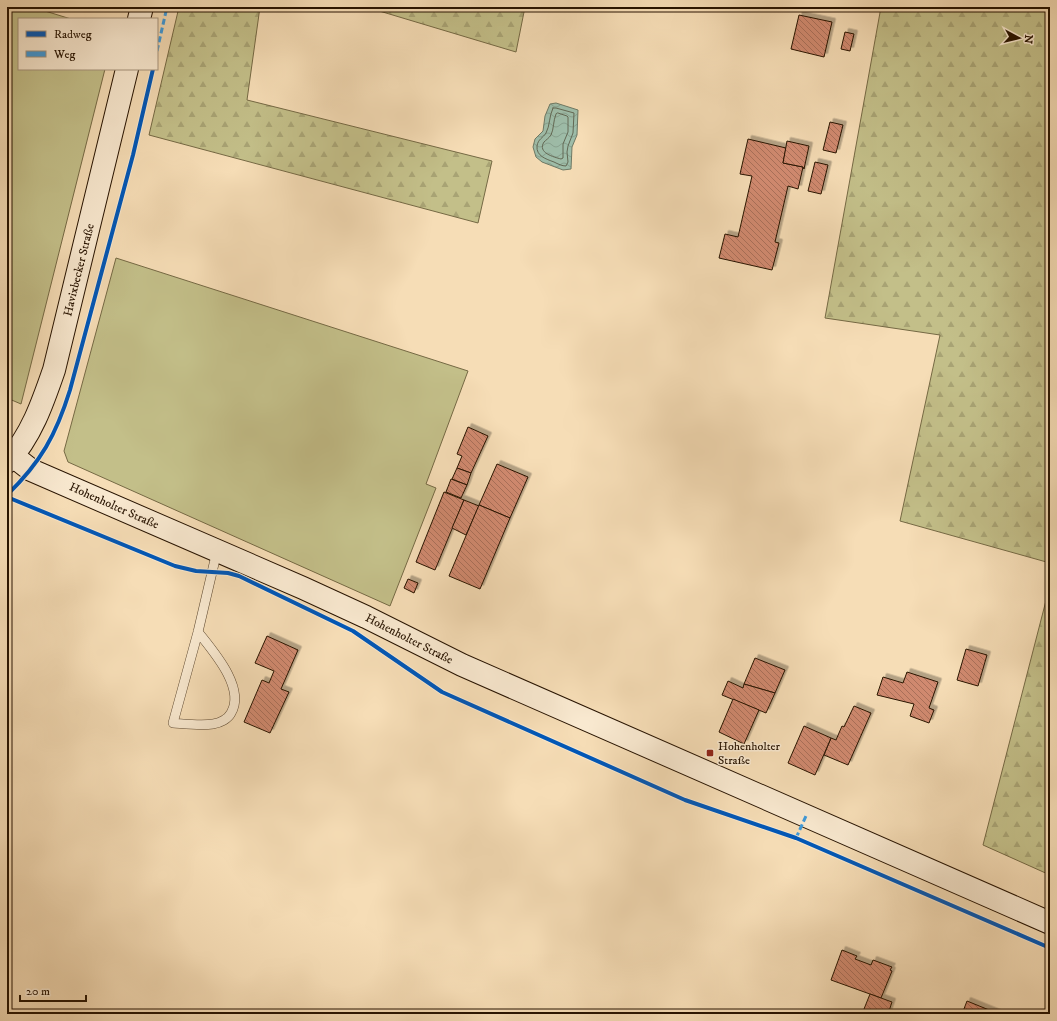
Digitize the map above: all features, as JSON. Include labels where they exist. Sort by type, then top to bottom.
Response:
[{"type":"main road","points":[[139,18],[142,7]]},
{"type":"main road","name":"Havixbecker Straße","points":[[10,459],[34,422],[54,370],[127,70]]},
{"type":"main road","name":"Hohenholter Straße","points":[[10,459],[31,470],[217,550],[366,617],[462,665],[1050,923]]},
{"type":"lane","points":[[198,632],[230,678],[234,693],[234,709],[230,716],[223,721],[214,724],[173,723],[198,632],[217,550]]},
{"type":"green space","points":[[7,7],[32,7],[68,18],[18,18],[18,70],[105,70],[21,404],[7,398]]},
{"type":"green space","points":[[179,7],[260,7],[247,100],[492,161],[478,223],[149,135]]},
{"type":"green space","points":[[366,7],[525,7],[516,52]]},
{"type":"green space","points":[[881,7],[1050,7],[1050,563],[900,521],[940,335],[825,318]]},
{"type":"green space","points":[[116,258],[468,371],[426,484],[436,488],[390,606],[68,462],[64,451]]},
{"type":"green space","points":[[1050,585],[1050,875],[983,845]]},
{"type":"water","points":[[556,103],[578,110],[577,135],[572,147],[571,169],[563,170],[542,162],[536,157],[533,147],[535,139],[543,131],[545,116],[550,104]]},
{"type":"building","points":[[799,15],[832,22],[824,57],[791,49]]},
{"type":"building","points":[[845,32],[854,34],[850,51],[841,49]]},
{"type":"building","points":[[830,122],[843,125],[836,153],[823,150]]},
{"type":"building","points":[[748,139],[786,148],[783,163],[803,167],[798,189],[788,186],[775,242],[779,243],[772,270],[719,258],[725,234],[738,237],[752,176],[740,174]]},
{"type":"building","points":[[787,141],[809,146],[804,169],[803,167],[783,163]]},
{"type":"building","points":[[815,162],[828,165],[821,194],[808,191]]},
{"type":"building","points":[[468,427],[488,436],[471,473],[457,468],[462,456],[457,454]]},
{"type":"building","points":[[497,464],[528,477],[510,518],[479,505]]},
{"type":"building","points":[[457,468],[471,473],[467,485],[452,479]]},
{"type":"building","points":[[451,479],[467,485],[461,498],[446,492]]},
{"type":"building","points":[[444,492],[464,500],[435,570],[416,562]]},
{"type":"building","points":[[464,500],[479,506],[466,535],[452,528]]},
{"type":"building","points":[[479,505],[510,518],[480,589],[449,576]]},
{"type":"building","points":[[408,579],[418,583],[414,593],[404,588]]},
{"type":"building","points":[[267,636],[298,650],[281,689],[289,692],[270,733],[244,722],[262,680],[269,683],[274,671],[255,663]]},
{"type":"building","points":[[966,649],[987,655],[978,686],[957,680]]},
{"type":"building","points":[[755,658],[785,670],[775,693],[744,684]]},
{"type":"building","points":[[907,672],[938,682],[929,708],[934,710],[929,723],[910,716],[914,704],[877,695],[883,677],[903,683]]},
{"type":"building","points":[[728,681],[743,688],[744,684],[775,693],[766,713],[722,695]]},
{"type":"building","points":[[733,699],[759,710],[744,744],[719,732]]},
{"type":"building","points":[[854,706],[871,713],[848,765],[824,755],[831,738],[836,740],[842,726],[844,727]]},
{"type":"building","points":[[804,726],[831,738],[815,775],[788,763]]},
{"type":"building","points":[[842,950],[857,956],[855,959],[871,965],[873,960],[892,967],[890,970],[892,971],[881,998],[831,980]]},
{"type":"building","points":[[870,994],[892,1002],[888,1014],[862,1014]]},
{"type":"building","points":[[967,1001],[999,1014],[962,1014]]},
{"type":"marked path","points":[[158,47],[167,7]]},
{"type":"marked path","points":[[796,838],[806,816]]},
{"type":"cycle path","points":[[7,495],[29,471],[46,447],[65,406],[133,155],[153,70]]},
{"type":"cycle path","points":[[7,497],[175,566],[196,571],[228,573],[239,576],[353,631],[442,692],[685,800],[796,838],[1050,948]]},
{"type":"place","name":"Hohenholter Straße","points":[[710,753]]}]
